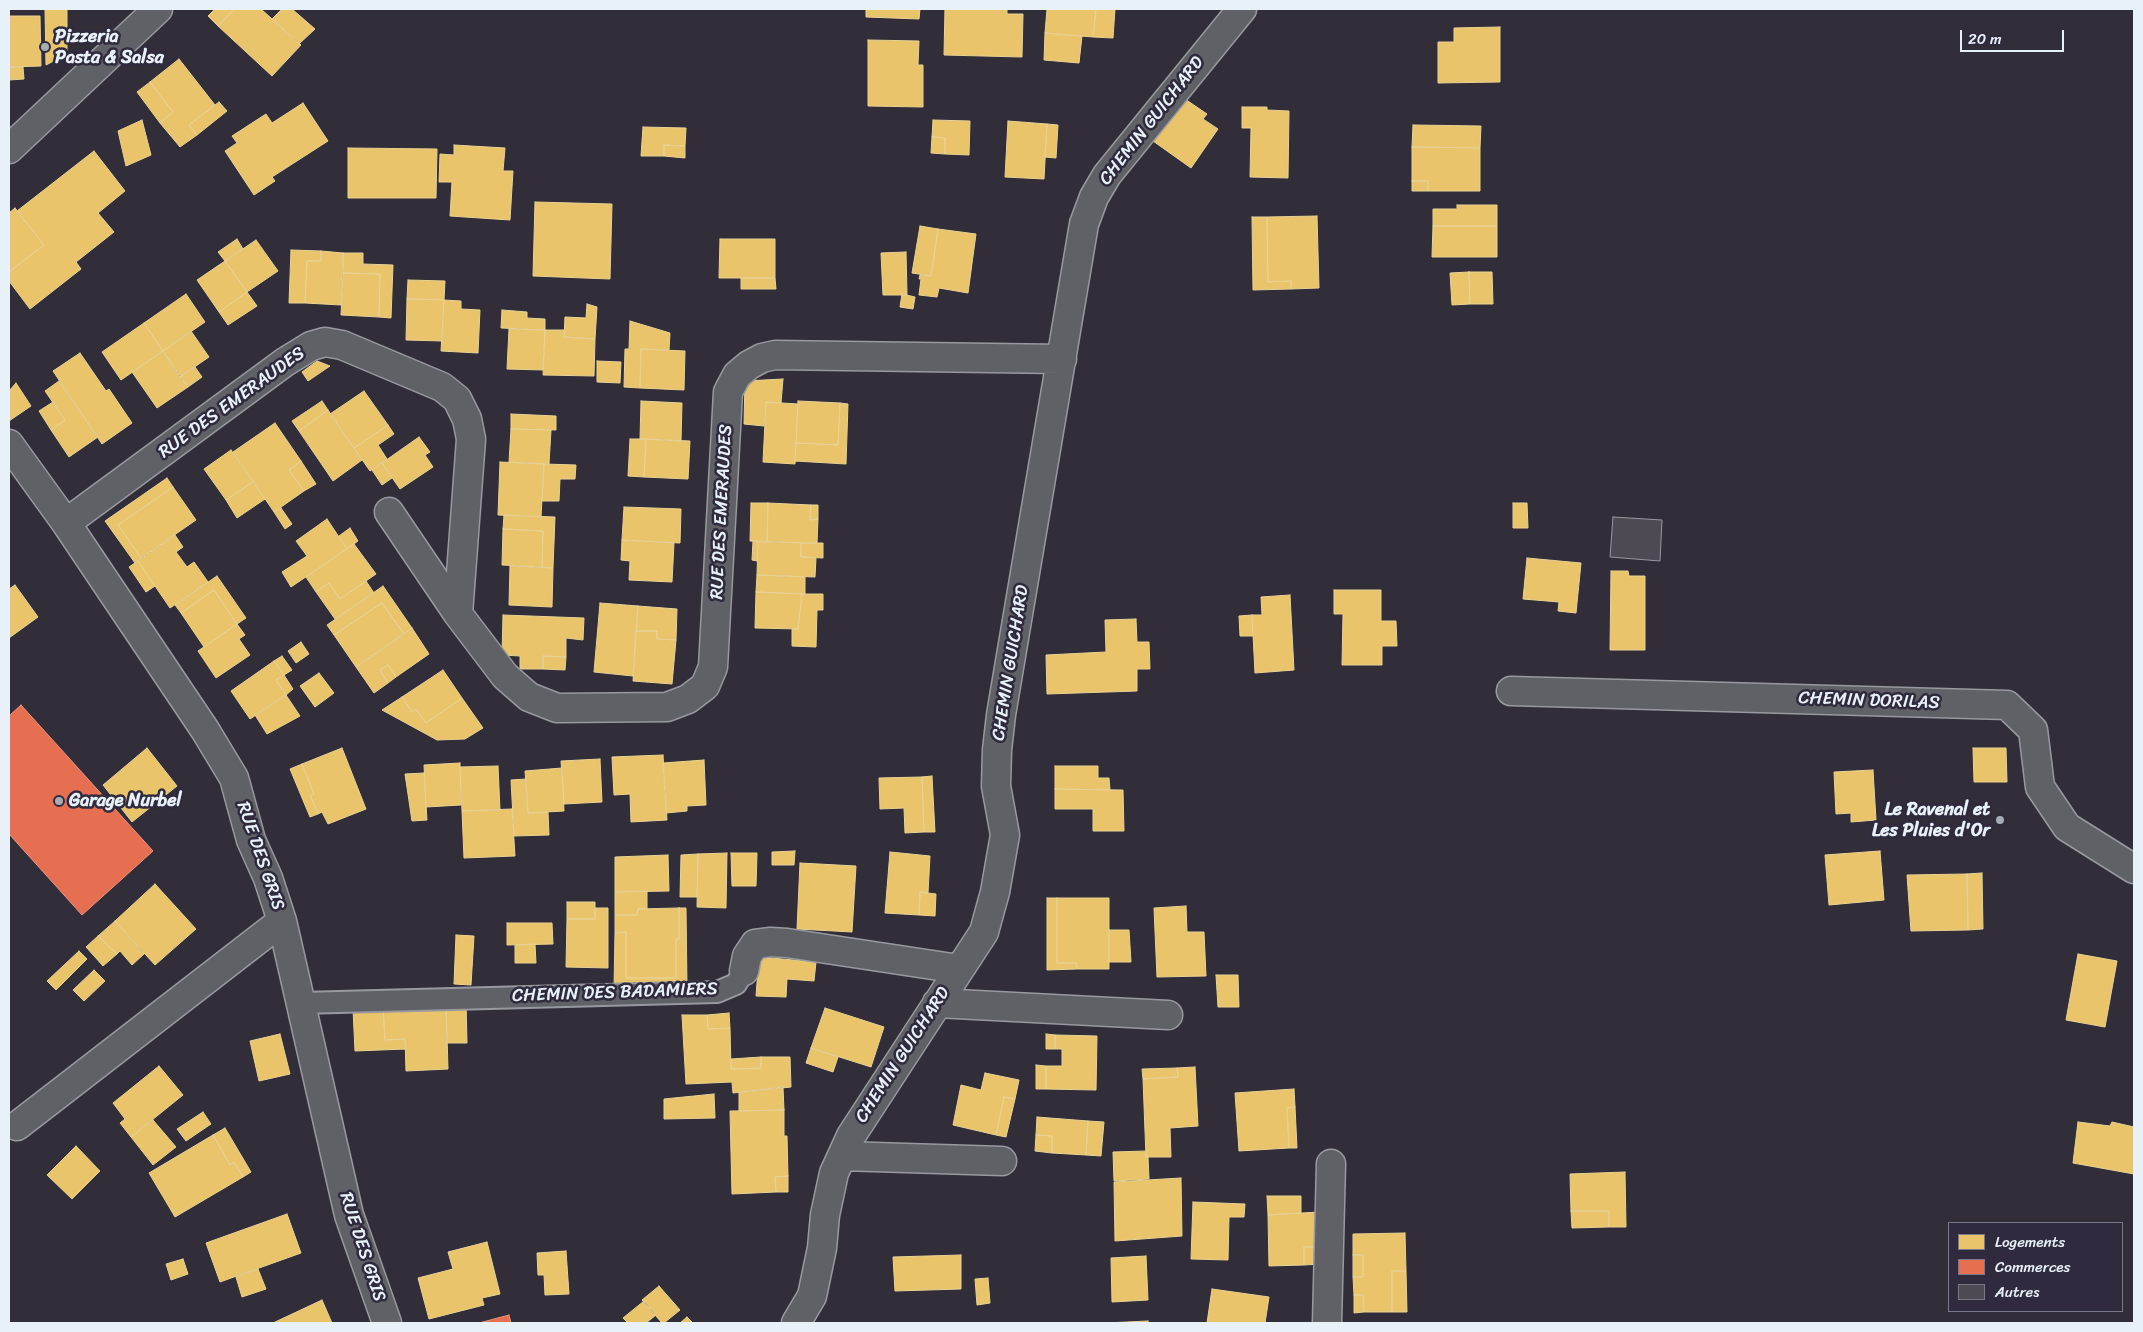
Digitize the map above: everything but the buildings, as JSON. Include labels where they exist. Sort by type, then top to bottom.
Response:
[{"type":"street","points":[[9,149],[158,9]]},
{"type":"street","name":"CHEMIN GUICHARD","points":[[796,1323],[812,1296],[834,1173],[851,1136],[984,932],[997,883],[1005,835],[996,786],[997,750],[1001,715],[1084,224],[1094,197],[1107,174],[1242,9]]},
{"type":"street","name":"RUE DES EMERAUDES","points":[[66,523],[285,362],[311,346],[325,342],[342,345],[442,387],[457,399],[467,419],[471,439],[458,614]]},
{"type":"street","name":"RUE DES EMERAUDES","points":[[389,512],[458,614],[505,676],[529,697],[557,708],[667,707],[688,699],[705,686],[713,667],[728,392],[737,375],[762,358],[775,356],[1062,359]]},
{"type":"street","name":"RUE DES GRIS","points":[[9,444],[66,523],[205,730],[234,778],[251,840],[268,878],[282,921],[349,1215],[387,1323]]},
{"type":"street","name":"CHEMIN DORILAS","points":[[1511,690],[2007,706],[2033,730],[2040,787],[2067,827],[2134,869]]},
{"type":"street","points":[[17,1126],[282,921]]},
{"type":"street","name":"CHEMIN DES BADAMIERS","points":[[744,971],[747,956],[755,944],[771,942],[960,969]]},
{"type":"street","points":[[937,1003],[1168,1015]]},
{"type":"street","points":[[842,1156],[1002,1161]]},
{"type":"street","points":[[1327,1323],[1331,1164]]},
{"type":"lane","name":"CHEMIN DES BADAMIERS","points":[[301,1002],[718,992],[736,984],[744,971]]},
{"type":"place","name":"Pizzeria Pasta & Salsa","points":[[45,47]]},
{"type":"place","name":"Garage Nurbel","points":[[59,801]]},
{"type":"place","name":"Le Ravenal et Les Pluies d'Or","points":[[2000,820]]}]
